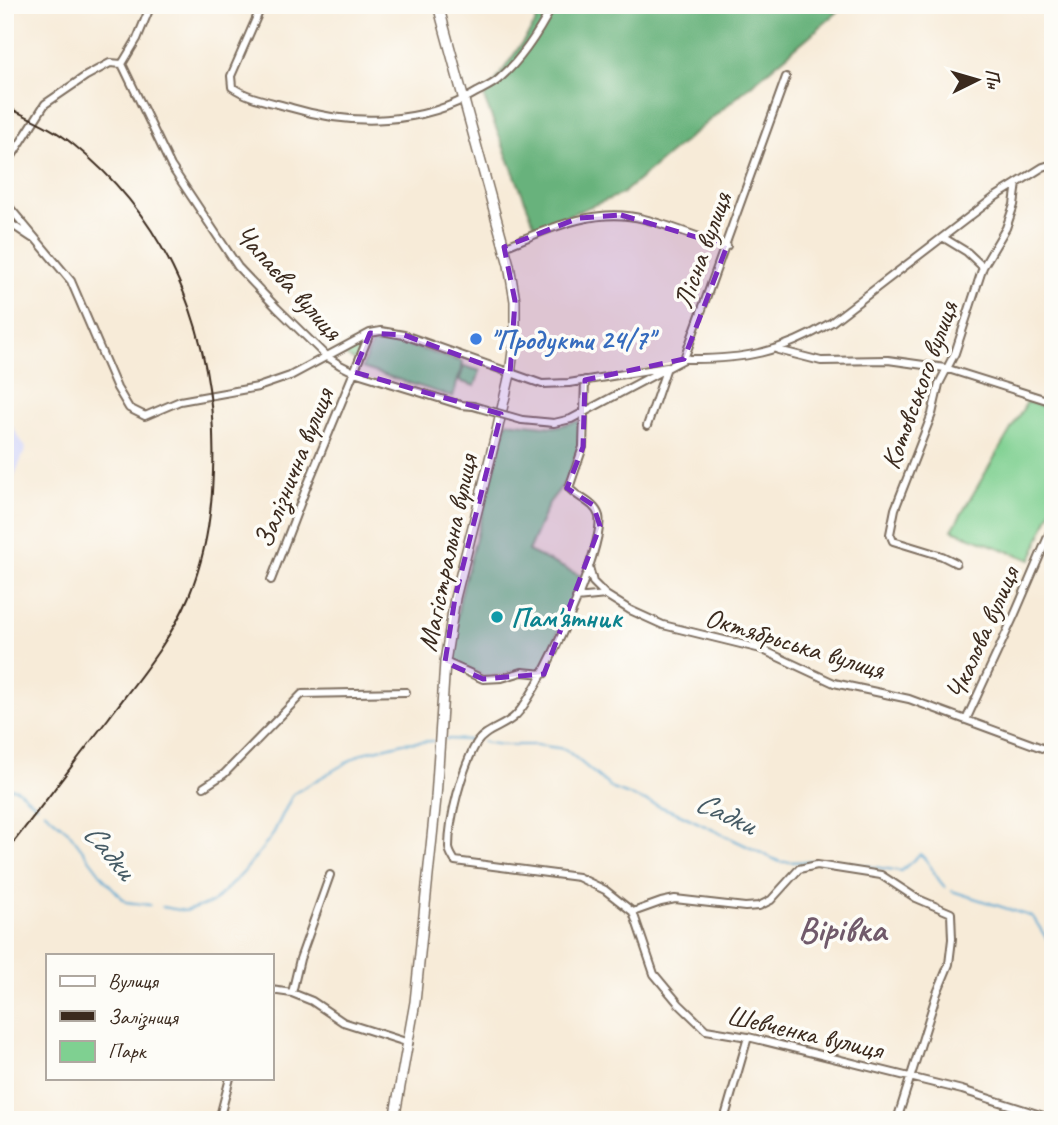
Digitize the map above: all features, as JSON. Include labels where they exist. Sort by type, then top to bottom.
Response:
[{"type":"main road","name":"Магістральна вулиця","points":[[394,1120],[409,1043],[425,917],[445,662],[455,598],[510,374],[515,335],[516,301],[504,247],[438,5]]},
{"type":"street","points":[[5,167],[45,104],[110,63],[122,64],[137,39],[151,5]]},
{"type":"street","points":[[262,5],[231,76],[232,87],[241,93],[339,119],[418,117],[463,100],[499,79],[536,37],[553,5]]},
{"type":"street","name":"Чапаєва вулиця","points":[[122,64],[171,166],[238,267],[326,356],[354,372],[461,405],[522,420],[554,423],[571,419],[667,367]]},
{"type":"street","name":"Лісна вулиця","points":[[684,359],[786,77]]},
{"type":"street","points":[[5,202],[71,281],[117,388],[129,408],[145,416],[180,401],[258,387],[290,376],[370,334],[381,331],[404,335],[542,384],[569,383],[667,367],[684,359],[747,356],[775,349],[803,339],[832,322],[995,197],[1043,167],[1053,164]]},
{"type":"street","name":"Котовського вулиця","points":[[956,563],[893,541],[890,534],[895,509],[932,414],[945,368],[955,353],[983,267],[1006,228],[1014,205],[1017,183]]},
{"type":"street","points":[[504,247],[579,218],[621,215],[643,218],[727,246]]},
{"type":"street","points":[[5,219],[42,245]]},
{"type":"street","points":[[944,238],[967,252],[983,267]]},
{"type":"street","name":"Залізнична вулиця","points":[[271,580],[370,334]]},
{"type":"street","points":[[775,349],[821,361],[888,360],[945,368],[1053,402]]},
{"type":"street","points":[[647,426],[667,367]]},
{"type":"street","points":[[585,380],[583,447],[569,488],[593,505],[598,514],[600,526],[595,549],[544,674],[515,717],[478,741],[461,784],[449,850],[455,861],[578,877],[594,883],[633,912],[661,901],[675,899],[745,907],[760,906],[771,900],[799,869],[817,865],[881,875],[916,898],[951,913],[949,964],[937,993],[897,1120]]},
{"type":"street","name":"Чкалова вулиця","points":[[967,720],[1053,524]]},
{"type":"street","points":[[588,565],[593,582],[606,596]]},
{"type":"street","points":[[576,597],[606,596]]},
{"type":"street","name":"Октябрьська вулиця","points":[[606,596],[663,625],[761,649],[834,683],[909,699],[1053,752]]},
{"type":"street","points":[[445,662],[483,679],[502,678],[523,672],[544,674]]},
{"type":"street","points":[[205,787],[224,774],[302,694],[406,692]]},
{"type":"street","points":[[292,993],[300,959],[330,875]]},
{"type":"street","name":"Шевченка вулиця","points":[[633,912],[654,974],[706,1030],[748,1037],[962,1090],[1053,1119]]},
{"type":"street","points":[[273,990],[292,993],[313,1001],[343,1022],[409,1043]]},
{"type":"street","points":[[724,1120],[748,1037]]},
{"type":"street","points":[[219,1120],[229,1080]]},
{"type":"highlighted area","points":[[621,215],[727,246],[684,359],[585,380],[583,447],[567,488],[593,505],[600,526],[544,674],[483,679],[445,662],[455,598],[501,414],[354,372],[370,333],[404,335],[510,374],[515,301],[504,247],[579,218]]},
{"type":"shaded area","points":[[5,415],[26,448],[5,499]]},
{"type":"green space","points":[[539,5],[846,5],[622,194],[536,228],[484,98],[535,24]]},
{"type":"green space","points":[[365,339],[355,361],[338,352]]},
{"type":"green space","points":[[394,341],[463,362],[453,397],[362,368],[372,343]]},
{"type":"green space","points":[[464,366],[480,371],[475,386],[459,381]]},
{"type":"green space","points":[[1027,402],[1053,410],[1053,506],[1031,560],[952,530]]},
{"type":"green space","points":[[579,421],[579,446],[566,481],[549,503],[528,551],[581,576],[540,672],[522,669],[502,675],[484,676],[450,659],[460,598],[507,422],[553,427]]},
{"type":"waterway","name":"Садки","points":[[446,739],[472,740]]},
{"type":"waterway","name":"Садки","points":[[162,907],[185,911],[212,903],[243,873],[272,836],[293,794],[363,753],[403,743],[433,741]]},
{"type":"waterway","name":"Садки","points":[[483,742],[565,749],[613,789],[680,814],[780,862],[834,861],[901,871],[920,854],[945,887]]},
{"type":"waterway","name":"Садки","points":[[5,787],[17,789],[36,805]]},
{"type":"waterway","name":"Садки","points":[[44,811],[69,832],[106,881],[126,902],[150,905]]},
{"type":"waterway","name":"Садки","points":[[952,891],[1033,917],[1053,949]]},
{"type":"railway","points":[[5,106],[50,128],[74,145],[109,177],[139,213],[164,251],[183,292],[198,335],[208,379],[213,425],[209,519],[195,581],[181,613],[163,645],[5,853]]},
{"type":"place","name":"\"Продукти 24/7\"","points":[[476,339]]},
{"type":"place","name":"Пам'ятник","points":[[497,617]]},
{"type":"district","name":"Вірівка","points":[[842,929]]}]
